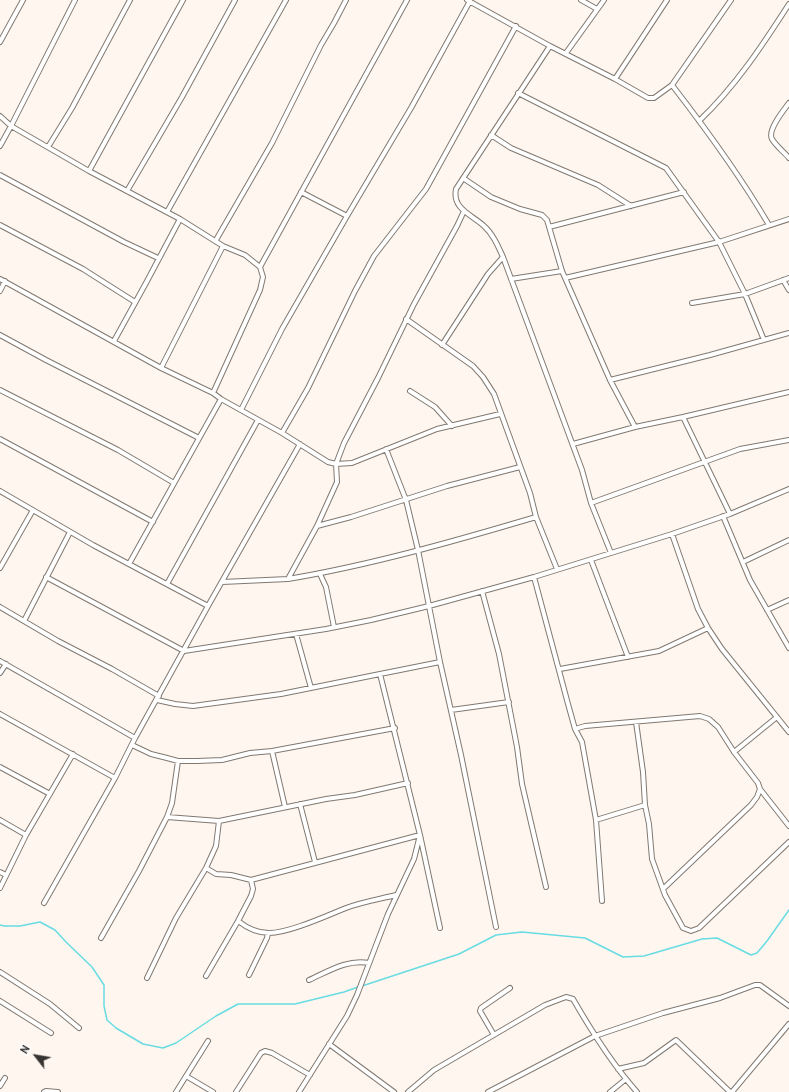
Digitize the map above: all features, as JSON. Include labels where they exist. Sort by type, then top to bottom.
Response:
[{"type":"street","points":[[0,42],[23,0]]},
{"type":"street","points":[[0,146],[75,0]]},
{"type":"street","points":[[48,147],[72,108],[130,0]]},
{"type":"street","points":[[89,170],[183,0]]},
{"type":"street","points":[[127,191],[182,97],[234,0]]},
{"type":"street","points":[[167,212],[286,0]]},
{"type":"street","points":[[216,240],[272,143],[321,45],[346,0]]},
{"type":"street","points":[[260,267],[407,0]]},
{"type":"street","points":[[581,0],[597,9]]},
{"type":"street","points":[[566,53],[604,0]]},
{"type":"street","points":[[615,79],[667,0]]},
{"type":"street","points":[[241,410],[282,329],[411,108],[468,1],[648,98],[654,98],[672,85],[731,0]]},
{"type":"street","points":[[699,122],[716,105],[751,62],[789,4]]},
{"type":"street","points":[[282,433],[308,388],[355,291],[374,256],[426,190],[516,26]]},
{"type":"street","points":[[550,46],[490,135],[475,162],[456,189],[455,196],[457,204],[484,226],[494,238],[504,257],[573,444],[591,503],[611,553]]},
{"type":"street","points":[[672,85],[758,206],[769,225]]},
{"type":"street","points":[[518,93],[666,168],[719,242],[745,294],[764,340]]},
{"type":"street","points":[[789,103],[772,129],[771,134],[772,138],[789,158]]},
{"type":"street","points":[[0,116],[11,126],[180,219],[224,246],[245,255],[260,267],[263,277],[260,290],[213,393]]},
{"type":"street","points":[[490,135],[511,148],[598,185],[631,206]]},
{"type":"street","points":[[0,175],[124,242],[158,258]]},
{"type":"street","points":[[463,178],[492,197],[520,209],[542,215],[547,220],[562,271],[610,380],[635,428]]},
{"type":"street","points":[[301,192],[347,216]]},
{"type":"street","points":[[549,227],[684,192]]},
{"type":"street","points":[[288,579],[317,526],[337,482],[336,464],[344,443],[378,378],[406,319],[458,226],[464,211]]},
{"type":"street","points":[[114,341],[180,219]]},
{"type":"street","points":[[565,278],[719,242],[789,219]]},
{"type":"street","points":[[0,225],[83,269],[135,302]]},
{"type":"street","points":[[161,368],[224,246]]},
{"type":"street","points":[[442,344],[488,274],[504,257]]},
{"type":"street","points":[[511,279],[562,271]]},
{"type":"street","points":[[692,303],[745,294],[789,278]]},
{"type":"street","points":[[0,279],[161,368],[213,393],[282,433],[328,462],[336,464],[352,463],[437,429],[500,414]]},
{"type":"street","points":[[783,280],[789,290]]},
{"type":"street","points":[[0,291],[5,281]]},
{"type":"street","points":[[406,319],[473,366],[483,376],[494,394],[530,493],[536,518],[557,570]]},
{"type":"street","points":[[610,380],[789,333]]},
{"type":"street","points":[[0,335],[59,367],[199,438]]},
{"type":"street","points":[[0,390],[118,450],[174,483]]},
{"type":"street","points":[[410,391],[435,407],[452,426]]},
{"type":"street","points":[[573,444],[789,392]]},
{"type":"street","points":[[129,564],[221,399]]},
{"type":"street","points":[[683,418],[730,514]]},
{"type":"street","points":[[167,584],[258,420]]},
{"type":"street","points":[[0,439],[153,522]]},
{"type":"street","points":[[591,503],[740,449],[789,440]]},
{"type":"street","points":[[44,903],[115,778],[135,738],[208,606],[300,444]]},
{"type":"street","points":[[386,449],[406,500],[418,550],[496,927]]},
{"type":"street","points":[[317,526],[351,517],[447,486],[520,466]]},
{"type":"street","points":[[46,577],[184,651],[296,634],[371,620],[429,606],[534,577],[672,534],[730,514],[789,489]]},
{"type":"street","points":[[0,491],[70,532],[208,606]]},
{"type":"street","points":[[0,568],[33,510]]},
{"type":"street","points":[[724,516],[750,580],[789,648]]},
{"type":"street","points":[[222,582],[288,579],[320,574],[418,550],[536,518]]},
{"type":"street","points":[[24,620],[70,532]]},
{"type":"street","points":[[672,534],[698,608],[708,628],[789,732]]},
{"type":"street","points":[[743,562],[789,540]]},
{"type":"street","points":[[591,560],[628,657]]},
{"type":"street","points":[[320,574],[326,587],[334,627]]},
{"type":"street","points":[[534,577],[575,729],[582,742],[596,820],[602,901]]},
{"type":"street","points":[[482,591],[499,654],[509,702],[522,784],[546,887]]},
{"type":"street","points":[[767,610],[789,600]]},
{"type":"street","points":[[0,607],[58,641],[159,696]]},
{"type":"street","points":[[560,669],[665,649],[708,628]]},
{"type":"street","points":[[296,634],[311,688]]},
{"type":"street","points":[[0,661],[135,738]]},
{"type":"street","points":[[157,700],[193,706],[281,694],[440,662]]},
{"type":"street","points":[[0,673],[6,664]]},
{"type":"street","points":[[380,674],[408,783],[440,928]]},
{"type":"street","points":[[451,710],[509,702]]},
{"type":"street","points":[[0,714],[115,778]]},
{"type":"street","points":[[575,729],[585,726],[700,716],[709,719],[718,728],[734,752],[758,782],[760,789],[789,826]]},
{"type":"street","points":[[734,752],[776,717]]},
{"type":"street","points":[[636,722],[652,859],[662,889],[683,928],[692,931],[699,928],[789,842]]},
{"type":"street","points":[[132,746],[151,754],[178,761],[222,760],[250,753],[272,751],[395,728]]},
{"type":"street","points":[[272,751],[285,807]]},
{"type":"street","points":[[0,888],[26,835],[73,754]]},
{"type":"street","points":[[101,938],[139,871],[167,817],[172,803],[178,761]]},
{"type":"street","points":[[0,767],[50,794]]},
{"type":"street","points":[[167,817],[219,821],[300,804],[355,795],[408,783]]},
{"type":"street","points":[[662,889],[750,805],[758,796],[760,789]]},
{"type":"street","points":[[300,804],[316,862]]},
{"type":"street","points":[[596,820],[645,805]]},
{"type":"street","points":[[0,820],[26,835]]},
{"type":"street","points":[[147,978],[176,918],[206,868],[216,846],[219,821]]},
{"type":"street","points":[[206,868],[216,874],[230,875],[251,880],[420,835]]},
{"type":"street","points":[[299,1092],[347,1016],[357,995],[388,914],[414,859],[420,835]]},
{"type":"street","points":[[0,872],[6,875]]},
{"type":"street","points":[[206,976],[238,921],[253,889],[251,880]]},
{"type":"street","points":[[238,921],[250,930],[268,933],[285,930],[347,908],[396,895]]},
{"type":"street","points":[[249,975],[268,933]]},
{"type":"street","points":[[309,980],[349,963],[360,961],[369,963]]},
{"type":"street","points":[[0,972],[50,1004],[78,1028]]},
{"type":"street","points":[[488,1092],[595,1036],[663,1013],[720,998],[755,985],[765,988],[789,1006]]},
{"type":"street","points":[[494,1035],[480,1011],[481,1008],[510,988]]},
{"type":"street","points":[[408,1092],[434,1070],[545,1005],[566,997],[573,999],[595,1036],[637,1092]]},
{"type":"street","points":[[0,1001],[51,1033]]},
{"type":"street","points":[[618,1068],[644,1063],[676,1040],[731,1092],[789,1024]]},
{"type":"street","points":[[176,1092],[208,1041]]},
{"type":"street","points":[[329,1044],[394,1092]]},
{"type":"street","points":[[236,1092],[261,1053],[265,1051],[272,1053],[310,1075]]},
{"type":"street","points":[[186,1076],[213,1092]]},
{"type":"street","points":[[0,1086],[5,1078]]},
{"type":"street","points":[[610,1092],[626,1079]]},
{"type":"street","points":[[44,1092],[46,1090],[58,1092]]},
{"type":"waterway","points":[[362,986],[459,954],[496,935],[522,932],[585,938],[623,957],[644,956],[702,939],[717,938],[751,955],[757,953],[789,910]]},
{"type":"waterway","points":[[0,925],[20,926],[40,922],[55,930],[92,967],[104,985],[104,1006],[107,1020],[116,1028],[143,1044],[163,1048],[176,1043],[216,1016],[238,1004],[295,1004],[358,987]]}]
